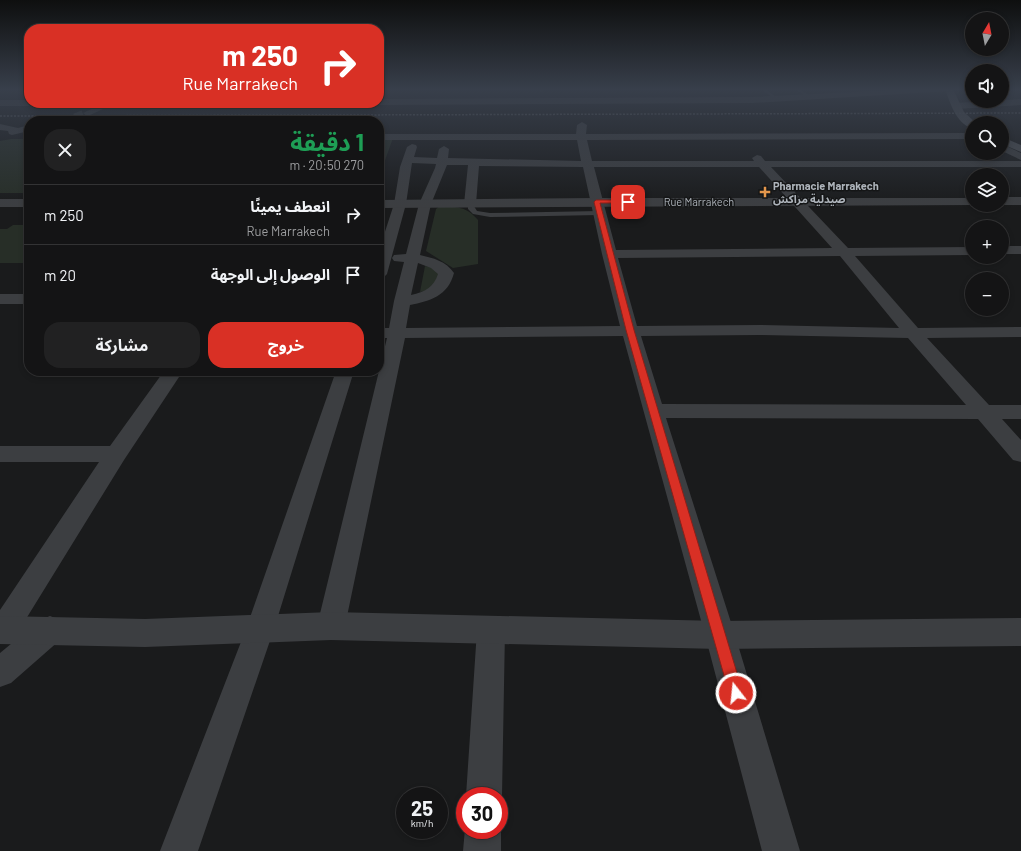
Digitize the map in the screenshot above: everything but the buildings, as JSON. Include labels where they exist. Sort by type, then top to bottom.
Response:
[{"type":"main road","points":[[1009,143],[1021,149]]},
{"type":"street","points":[[12,132],[14,129],[13,129]]},
{"type":"street","points":[[0,134],[24,129]]},
{"type":"street","points":[[581,131],[598,208],[630,330],[720,635],[781,851]]},
{"type":"street","points":[[384,136],[444,137],[581,131],[736,136],[965,136]]},
{"type":"street","points":[[12,132],[24,133]]},
{"type":"street","points":[[402,301],[426,296],[437,290],[443,285],[446,273],[442,268],[426,260],[413,258],[384,259],[385,239],[400,204],[406,164],[416,136]]},
{"type":"street","points":[[736,136],[844,252],[913,333],[1021,454]]},
{"type":"street","points":[[384,354],[388,333],[402,301],[425,204],[442,164],[444,137]]},
{"type":"street","points":[[826,137],[836,145]]},
{"type":"street","points":[[1009,150],[1021,157]]},
{"type":"street","points":[[846,153],[861,165]]},
{"type":"street","points":[[470,204],[474,162]]},
{"type":"street","points":[[406,164],[474,162],[861,165],[1021,164]]},
{"type":"street","points":[[1009,202],[1021,201]]},
{"type":"street","name":"Rue Marrakech","points":[[384,204],[470,204],[598,208],[798,203],[965,202]]},
{"type":"street","points":[[0,203],[24,203]]},
{"type":"street","points":[[1009,250],[1021,250]]},
{"type":"street","points":[[610,254],[965,251]]},
{"type":"street","points":[[0,299],[24,299]]},
{"type":"street","points":[[388,333],[630,330],[913,333],[1021,332]]},
{"type":"street","points":[[2,630],[116,454],[171,376]]},
{"type":"street","points":[[179,851],[260,629],[343,376]]},
{"type":"street","points":[[331,626],[380,376]]},
{"type":"street","points":[[655,411],[1021,412]]},
{"type":"street","points":[[0,454],[116,454]]},
{"type":"street","points":[[2,630],[144,633],[331,626],[720,635],[1021,632]]},
{"type":"street","points":[[0,672],[50,630]]},
{"type":"street","points":[[484,787],[491,630]]},
{"type":"street","points":[[482,851],[483,839]]},
{"type":"shaded area","points":[[384,138],[393,138],[384,163]]},
{"type":"shaded area","points":[[24,139],[24,193],[0,193],[0,141]]},
{"type":"shaded area","points":[[440,206],[461,208],[474,215],[478,220],[478,264],[453,268],[426,251],[436,209]]},
{"type":"shaded area","points":[[13,225],[24,225],[24,263],[0,263],[0,229],[7,229]]},
{"type":"shaded area","points":[[425,266],[434,268],[440,276],[429,290],[420,292]]},
{"type":"place","name":"Pharmacie Marrakech صيدلية مراكش","points":[[765,192]]},
{"type":"route","points":[[628,202],[596,202],[630,330],[736,693]]}]
